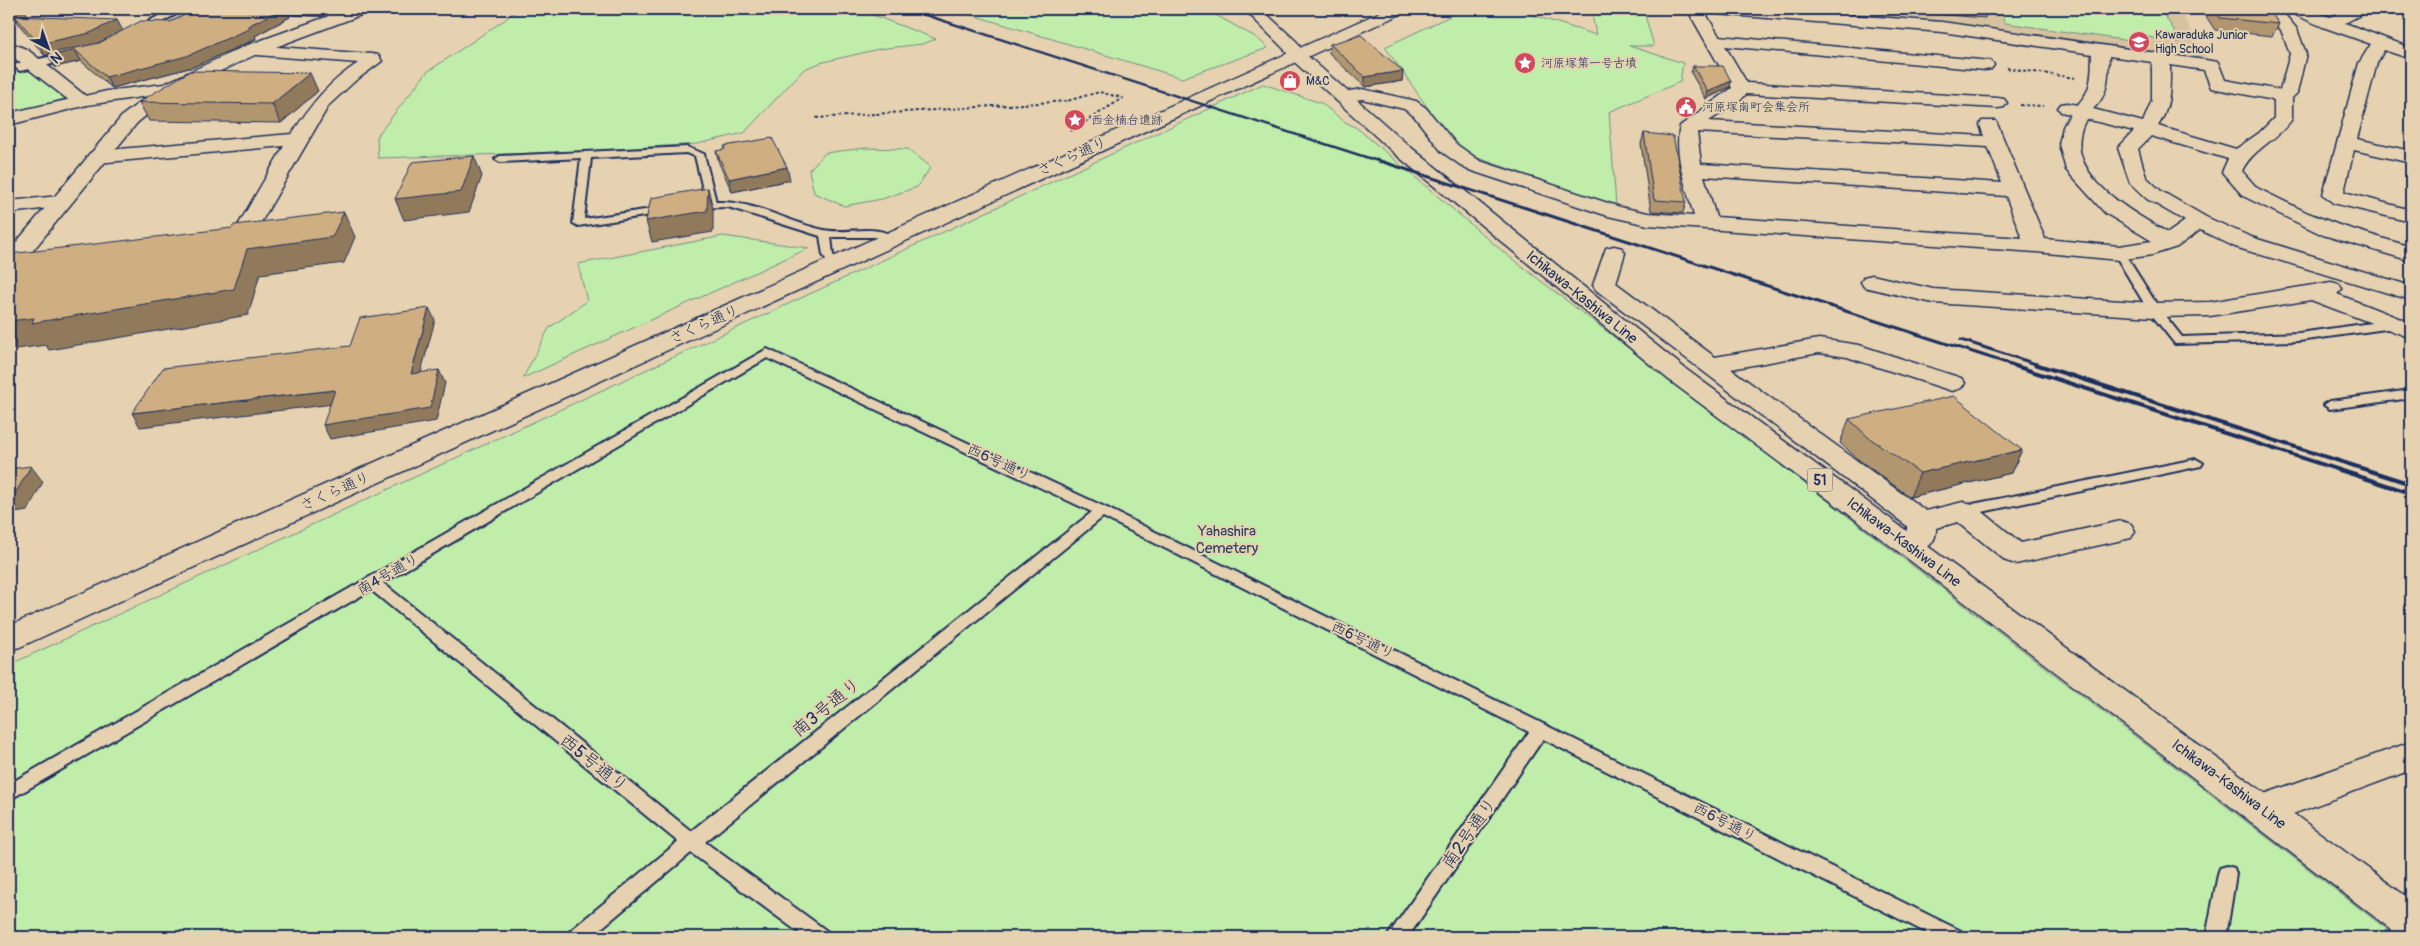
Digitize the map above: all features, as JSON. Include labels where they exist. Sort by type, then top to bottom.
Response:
[{"type":"street","points":[[293,9],[358,10]]},
{"type":"street","name":"Ichikawa-Kashiwa Line","points":[[1252,9],[1291,46],[1296,54],[1408,155],[1678,375],[1915,533],[2263,810],[2411,922]]},
{"type":"street","name":"さくら通り","points":[[9,639],[1296,54],[1399,9]]},
{"type":"street","points":[[1695,9],[1741,88]]},
{"type":"street","points":[[1717,9],[1955,29],[2212,66],[2217,84],[2283,96],[2288,93],[2298,54],[2289,29],[2272,9]]},
{"type":"street","points":[[2295,9],[2329,24],[2411,54]]},
{"type":"street","points":[[2329,24],[2360,9]]},
{"type":"street","points":[[118,40],[178,10]]},
{"type":"street","points":[[15,267],[59,202],[97,157],[130,119],[167,89],[251,50],[358,10]]},
{"type":"street","points":[[1955,29],[1976,63],[1990,103],[1996,142],[2036,245]]},
{"type":"street","points":[[1713,40],[1976,63]]},
{"type":"street","points":[[2380,43],[2368,63],[2333,194],[2340,199],[2411,216]]},
{"type":"street","points":[[9,47],[22,54],[27,65],[81,101]]},
{"type":"street","points":[[205,246],[224,244],[241,238],[298,139],[322,102],[349,77],[374,62],[372,59],[251,50]]},
{"type":"street","points":[[2101,50],[2099,82],[2095,98],[2081,111],[2072,127],[2069,144],[2076,170],[2112,210],[2169,242]]},
{"type":"street","points":[[27,65],[92,51]]},
{"type":"street","points":[[2161,59],[2161,107],[2148,128],[2128,148],[2137,179],[2154,195],[2199,221],[2243,242],[2411,293]]},
{"type":"street","points":[[2078,78],[2099,82]]},
{"type":"street","points":[[1741,88],[1990,103]]},
{"type":"street","points":[[1707,223],[1692,169],[1686,132],[1689,126],[1735,96],[1741,88]]},
{"type":"street","points":[[9,119],[135,90],[167,89]]},
{"type":"street","points":[[1343,97],[1362,94],[1410,105],[1420,112],[1449,148],[1473,165],[1492,173],[1615,212],[1648,219],[2036,245],[2119,253],[2152,248],[2169,242],[2199,221]]},
{"type":"street","points":[[2283,96],[2282,119],[2266,137],[2239,156],[2232,172],[2250,192],[2331,230],[2411,254]]},
{"type":"street","points":[[2062,107],[2148,128],[2239,156]]},
{"type":"street","points":[[1689,126],[1996,142]]},
{"type":"street","points":[[97,157],[298,139]]},
{"type":"street","points":[[2346,142],[2411,157]]},
{"type":"street","points":[[1692,169],[2014,190]]},
{"type":"street","points":[[9,207],[59,202]]},
{"type":"street","points":[[1872,282],[1933,296],[2154,310],[2210,309],[2313,293],[2360,278],[2380,246]]},
{"type":"street","points":[[1614,253],[1604,284],[1710,365],[1915,533],[1963,511],[2016,554],[2121,531]]},
{"type":"street","points":[[2313,293],[2402,328]]},
{"type":"street","points":[[1710,365],[1819,346],[1850,350],[1952,383]]},
{"type":"street","points":[[2263,810],[2411,756]]},
{"type":"lane","points":[[500,159],[687,150],[699,154],[712,203]]},
{"type":"lane","points":[[586,155],[578,223],[712,203],[729,204],[825,234],[875,234],[891,239]]},
{"type":"lane","points":[[825,234],[828,256],[835,264]]},
{"type":"lane","points":[[2119,253],[2154,310],[2179,341],[2300,337],[2402,328]]},
{"type":"lane","name":"西6号通り","points":[[767,353],[1102,511],[1954,937]]},
{"type":"lane","name":"南4号通り","points":[[9,792],[373,583],[767,353]]},
{"type":"lane","points":[[2330,405],[2411,394]]},
{"type":"lane","points":[[1963,511],[2196,463]]},
{"type":"lane","name":"南3号通り","points":[[577,937],[691,842],[1102,511]]},
{"type":"lane","name":"西5号通り","points":[[373,583],[691,842],[820,937]]},
{"type":"lane","name":"南2号通り","points":[[1397,937],[1541,729]]},
{"type":"lane","points":[[2216,937],[2227,874]]},
{"type":"path","points":[[1976,63],[2078,78]]},
{"type":"path","points":[[816,118],[1067,101],[1091,92],[1109,92],[1123,98],[1065,136]]},
{"type":"path","points":[[1990,103],[2062,107]]},
{"type":"shaded area","name":"Kawaraduka Junior High School","points":[[1760,9],[2175,9],[2183,16],[2208,61],[1954,23],[1818,11]]},
{"type":"green space","points":[[518,9],[857,9],[936,39],[922,44],[879,49],[823,62],[804,69],[744,133],[697,144],[569,152],[378,158],[377,136],[427,72]]},
{"type":"green space","points":[[952,9],[1205,9],[1257,38],[1268,48],[1182,78]]},
{"type":"green space","points":[[1465,9],[1513,9],[1596,35],[1591,9],[1644,12],[1654,46],[1629,46],[1683,63],[1680,82],[1609,112],[1616,206],[1458,151],[1385,47]]},
{"type":"green space","points":[[1999,9],[2160,9],[2174,30],[2179,42],[2135,35],[2137,42],[2005,23]]},
{"type":"green space","points":[[9,54],[65,97],[64,99],[9,114]]},
{"type":"green space","name":"Yahashira Cemetery","points":[[1263,84],[1321,103],[1345,122],[1357,128],[1507,255],[2397,937],[9,937],[9,665]]},
{"type":"green space","points":[[865,148],[908,149],[931,167],[917,187],[882,199],[844,206],[814,193],[809,170],[825,153]]},
{"type":"green space","points":[[723,236],[809,248],[523,378],[549,328],[587,301],[578,264]]},
{"type":"building","points":[[197,9],[281,9],[248,26],[251,28],[187,56],[106,77],[75,50],[49,56],[47,54],[99,43],[141,21],[170,22]]},
{"type":"building","points":[[2215,9],[2268,9],[2279,24],[2220,18]]},
{"type":"building","points":[[15,16],[117,20],[90,33],[39,44]]},
{"type":"building","points":[[1361,35],[1403,71],[1365,77],[1330,44]]},
{"type":"building","points":[[1693,66],[1723,66],[1731,81],[1708,92]]},
{"type":"building","points":[[190,71],[310,73],[272,104],[139,102]]},
{"type":"building","points":[[1644,133],[1673,136],[1686,202],[1654,200]]},
{"type":"building","points":[[772,138],[787,167],[729,179],[716,151],[725,149],[724,146]]},
{"type":"building","points":[[474,156],[461,192],[395,199],[412,162]]},
{"type":"building","points":[[708,188],[707,211],[646,221],[651,198]]},
{"type":"building","points":[[344,212],[332,237],[247,249],[234,289],[32,323],[34,318],[9,321],[9,254],[232,228],[234,225]]},
{"type":"building","points":[[429,308],[411,374],[439,370],[430,408],[323,425],[335,390],[132,413],[163,368],[350,346],[360,318]]},
{"type":"building","points":[[1954,396],[2022,450],[1920,473],[1868,437],[1849,419]]},
{"type":"building","points":[[31,466],[15,494],[9,495],[9,469]]},
{"type":"railway","points":[[907,9],[1381,162]]},
{"type":"railway","points":[[1377,160],[2013,365]]},
{"type":"railway","points":[[1961,340],[2039,365]]},
{"type":"railway","points":[[2009,364],[2411,493]]},
{"type":"railway","points":[[2035,364],[2411,484]]},
{"type":"place","name":"Kawaraduka Junior High School","points":[[2139,42]]},
{"type":"place","name":"河原塚第一号古墳","points":[[1525,63]]},
{"type":"place","name":"M&C","points":[[1290,81]]},
{"type":"place","name":"河原塚南町会集会所","points":[[1686,107]]},
{"type":"place","name":"西金楠台遺跡","points":[[1075,120]]}]
